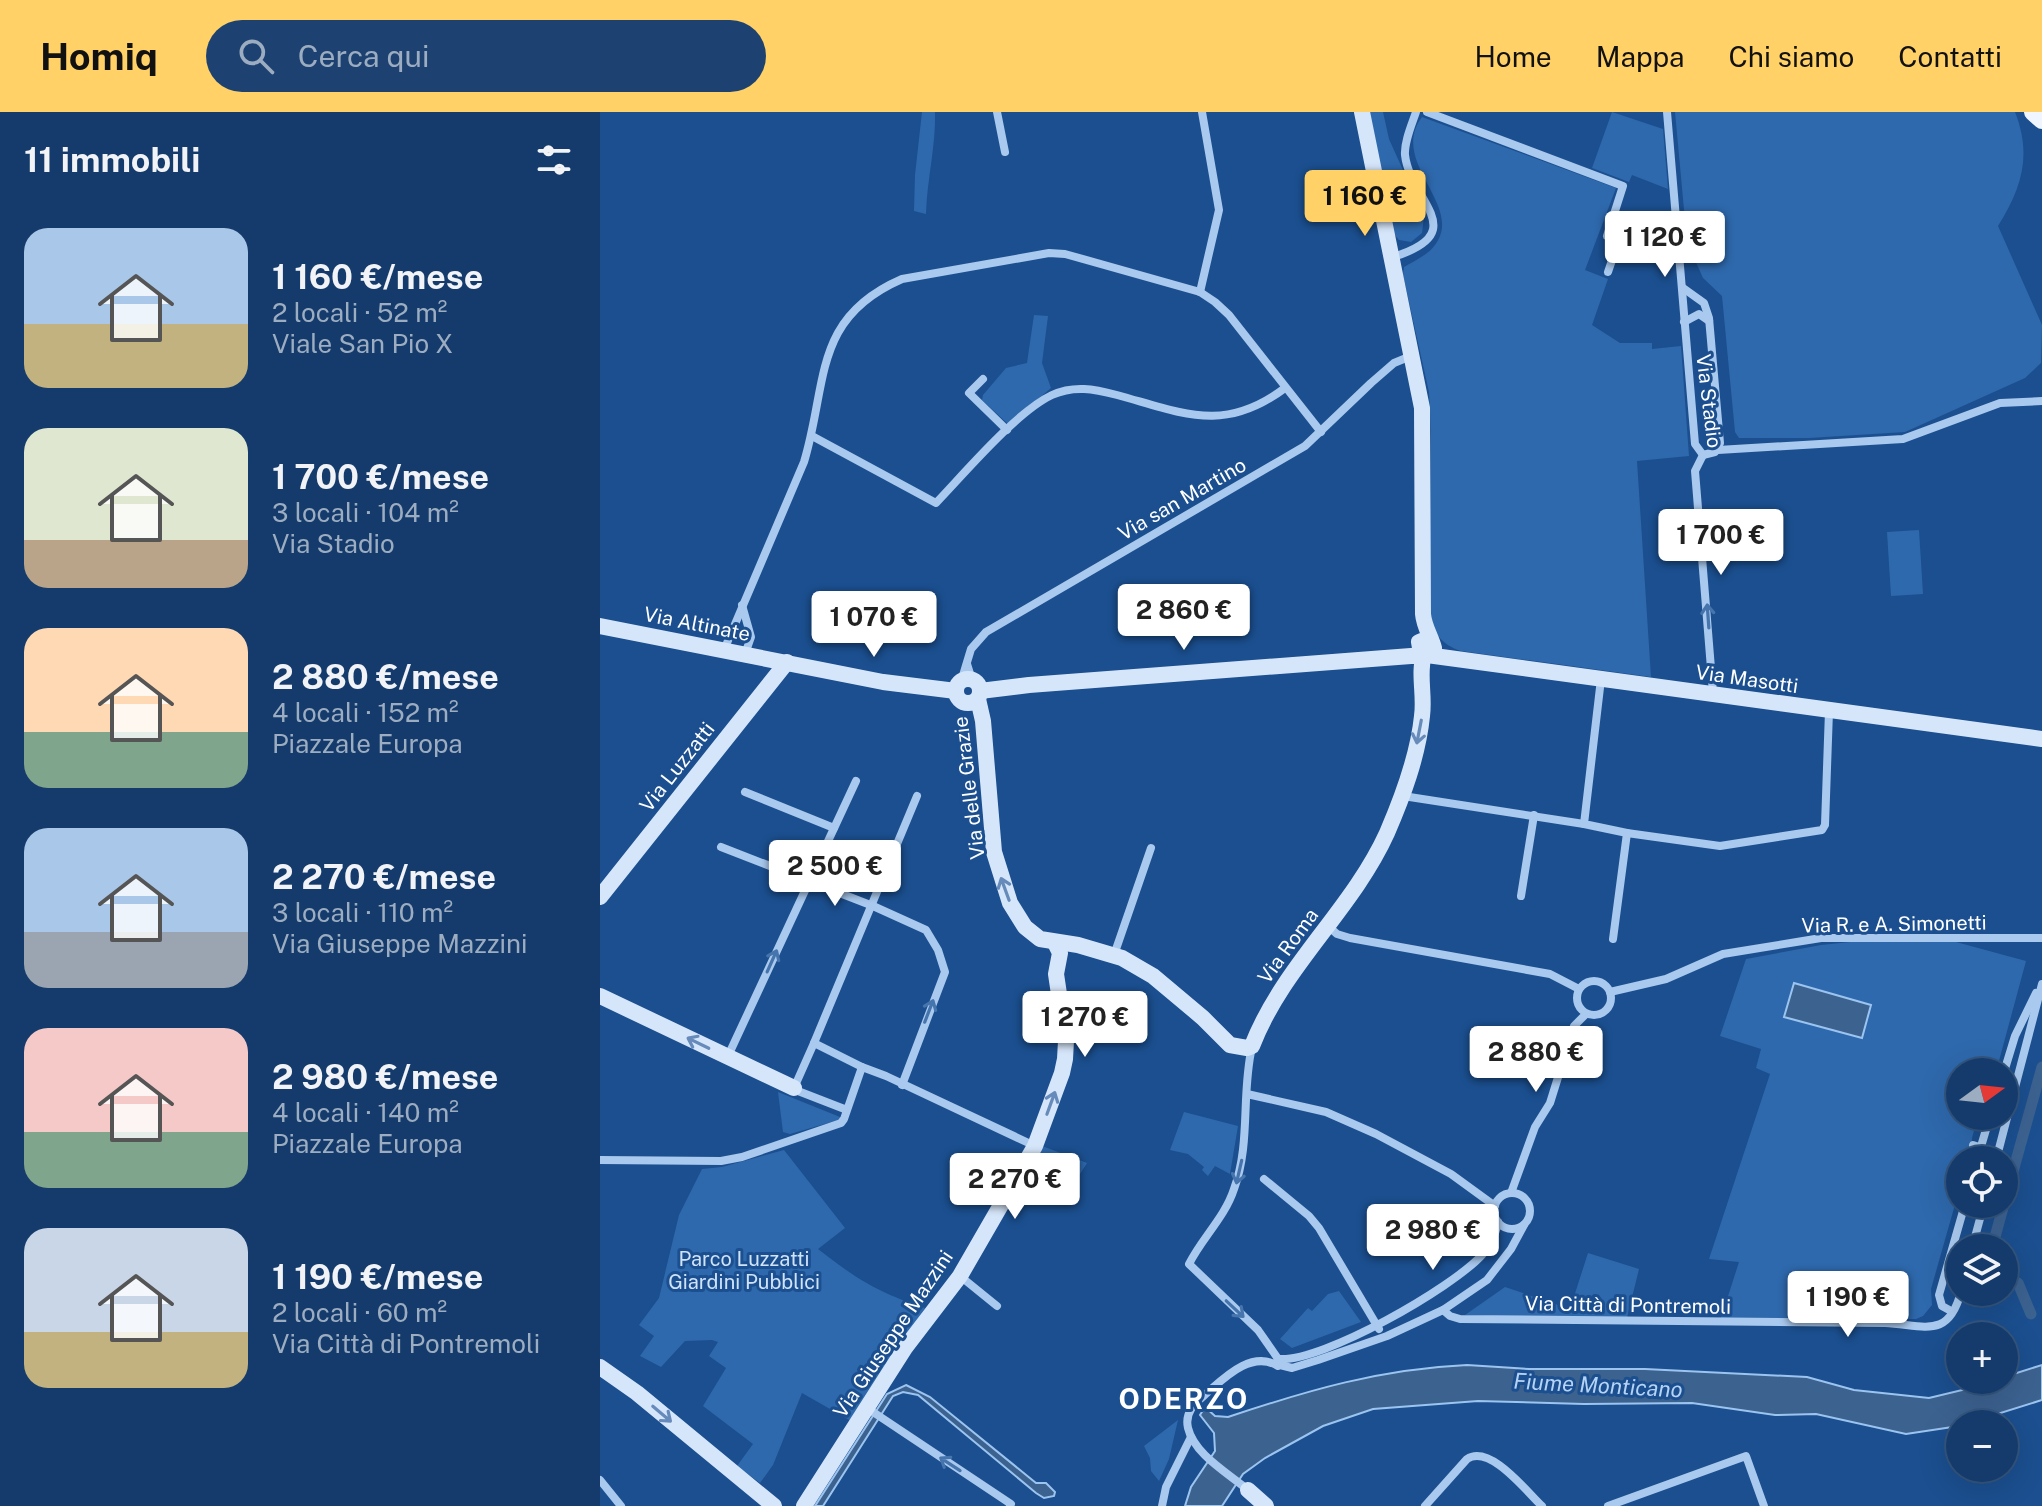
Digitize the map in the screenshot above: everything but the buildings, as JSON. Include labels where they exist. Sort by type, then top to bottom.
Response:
[{"type":"main road","points":[[2033,112],[2042,120]]},
{"type":"street","points":[[997,112],[1005,152]]},
{"type":"street","points":[[1200,292],[1219,210],[1202,112]]},
{"type":"street","name":"Via Roma","points":[[1277,1361],[1258,1330],[1189,1264],[1235,1189],[1241,1164],[1252,1046],[1270,1004],[1366,871],[1386,834],[1410,773],[1421,726],[1425,646],[1422,408],[1362,112]]},
{"type":"street","points":[[1390,258],[1412,251],[1424,243],[1431,233],[1433,222],[1404,152],[1416,112]]},
{"type":"street","points":[[1427,112],[1623,186],[1607,236],[1619,240],[1608,272]]},
{"type":"street","name":"Via Stadio","points":[[1667,112],[1695,444],[1703,455],[1695,471],[1713,693]]},
{"type":"street","points":[[724,650],[798,477],[812,436],[825,360],[836,334],[856,307],[887,285],[902,279],[1049,253],[1091,261],[1200,292],[1222,307],[1321,432]]},
{"type":"street","points":[[1682,287],[1704,303],[1709,321],[1720,443],[1718,450]]},
{"type":"street","points":[[1684,322],[1699,314],[1709,321]]},
{"type":"street","name":"Via san Martino","points":[[969,688],[967,663],[971,649],[986,632],[1305,446],[1382,373],[1394,363],[1411,356]]},
{"type":"street","points":[[983,379],[969,393],[1007,430]]},
{"type":"street","points":[[812,436],[936,503],[1007,430],[1040,402],[1067,390],[1096,390],[1188,415],[1220,417],[1257,406],[1285,388]]},
{"type":"street","points":[[1703,455],[1718,450],[1903,439],[2000,403],[2042,401]]},
{"type":"street","points":[[742,605],[751,637],[745,654]]},
{"type":"street","name":"Via Altinate","points":[[600,626],[787,662]]},
{"type":"street","name":"Via Masotti","points":[[969,688],[1393,656],[1425,646],[1456,657],[2039,741]]},
{"type":"street","name":"Via delle Grazie","points":[[787,662],[883,682],[969,688],[983,721],[990,829],[1010,903],[1025,927],[1057,950]]},
{"type":"street","name":"Via Luzzatti","points":[[600,897],[787,662]]},
{"type":"street","points":[[1584,824],[1601,679]]},
{"type":"street","points":[[1401,795],[1720,846],[1822,830],[1825,825],[1829,711]]},
{"type":"street","points":[[728,1057],[856,781]]},
{"type":"street","points":[[745,792],[834,828]]},
{"type":"street","points":[[794,1088],[917,796]]},
{"type":"street","points":[[1521,896],[1534,815]]},
{"type":"street","points":[[1613,939],[1627,833]]},
{"type":"street","points":[[721,847],[926,930],[938,950],[945,972],[902,1085]]},
{"type":"street","points":[[1114,955],[1151,848]]},
{"type":"street","points":[[1328,926],[1337,934],[1350,938],[1550,974],[1579,989]]},
{"type":"street","name":"Via R. e A. Simonetti","points":[[1610,992],[1666,979],[1723,954],[1821,938],[2042,938]]},
{"type":"street","points":[[1057,950],[1085,948],[1114,955],[1153,976],[1230,1045],[1248,1070]]},
{"type":"street","name":"Via Giuseppe Mazzini","points":[[804,1506],[870,1410],[905,1348],[955,1283],[1035,1146],[1065,1059],[1066,1041],[1056,974],[1057,950]]},
{"type":"street","points":[[1593,981],[1603,984],[1610,992],[1611,1003],[1605,1012],[1596,1016],[1581,1011],[1576,1000],[1579,989],[1593,981]]},
{"type":"street","points":[[2008,1058],[2013,1039],[2042,982]]},
{"type":"street","points":[[2000,1146],[2042,982]]},
{"type":"street","points":[[600,996],[798,1091],[847,1110]]},
{"type":"street","points":[[1511,1193],[1535,1127],[1550,1103],[1574,1026],[1586,1014]]},
{"type":"street","points":[[2013,1039],[2023,1044],[2025,1050]]},
{"type":"street","points":[[814,1043],[1035,1146]]},
{"type":"street","points":[[1230,1045],[1243,1049],[1252,1046]]},
{"type":"street","points":[[600,1160],[700,1162],[742,1157],[835,1126],[843,1121],[862,1067]]},
{"type":"street","points":[[1247,1094],[1326,1112],[1376,1134],[1451,1174],[1495,1206]]},
{"type":"street","points":[[1977,1146],[1984,1130]]},
{"type":"street","points":[[1264,1179],[1309,1216],[1382,1323],[1387,1336]]},
{"type":"street","points":[[1277,1361],[1297,1367],[1387,1336],[1443,1310],[1474,1290],[1493,1274],[1519,1237],[1530,1215],[1529,1204],[1522,1195],[1511,1193],[1501,1197],[1494,1212],[1498,1222],[1508,1229],[1524,1225]]},
{"type":"street","points":[[1955,1306],[1951,1311],[1942,1306],[1939,1295],[1961,1218]]},
{"type":"street","points":[[1266,1506],[1201,1450],[1191,1437],[1187,1423],[1189,1411],[1219,1379],[1232,1370],[1245,1365],[1304,1356],[1382,1323],[1468,1268],[1491,1244],[1498,1222]]},
{"type":"street","points":[[955,1283],[976,1289],[997,1306]]},
{"type":"street","points":[[955,1283],[976,1289]]},
{"type":"street","name":"Via Città di Pontremoli","points":[[1443,1310],[1460,1319],[1885,1323],[1930,1328],[1944,1324],[1951,1311]]},
{"type":"street","points":[[600,1367],[637,1393],[774,1506]]},
{"type":"street","points":[[870,1410],[1011,1505]]},
{"type":"street","points":[[1162,1506],[1166,1487],[1191,1437]]},
{"type":"street","points":[[1425,1506],[1467,1459],[1475,1455],[1487,1456],[1542,1506]]},
{"type":"street","points":[[1608,1506],[1746,1456],[1764,1506]]},
{"type":"street","points":[[600,1480],[621,1506]]},
{"type":"green space","points":[[922,112],[935,112],[926,214],[914,211]]},
{"type":"green space","points":[[1370,112],[1383,112],[1389,139],[1424,217],[1422,233],[1411,242],[1399,240],[1393,233]]},
{"type":"green space","points":[[1612,112],[1663,129],[1668,189],[1632,175],[1629,182],[1592,168]]},
{"type":"green space","points":[[1675,112],[2015,112],[2023,143],[2022,171],[2013,198],[1998,226],[2042,325],[2041,363],[2025,378],[1905,432],[1809,438],[1739,438],[1735,432],[1722,296],[1703,278],[1687,242]]},
{"type":"green space","points":[[1422,117],[1616,188],[1585,270],[1608,279],[1592,325],[1620,343],[1652,343],[1652,349],[1681,346],[1689,456],[1637,461],[1651,677],[1461,651],[1443,641],[1433,626],[1429,612],[1429,392],[1403,275],[1404,267],[1432,249],[1442,230],[1441,214],[1414,150],[1414,134]]},
{"type":"green space","points":[[1034,315],[1048,316],[1042,363],[1051,388],[1008,424],[982,400],[983,395],[1006,368],[1027,363]]},
{"type":"green space","points":[[1919,530],[1923,594],[1891,596],[1887,532]]},
{"type":"green space","points":[[1870,940],[1956,942],[2026,961],[2000,1058],[1946,1058],[1946,1130],[1974,1130],[1972,1146],[1946,1146],[1946,1218],[1951,1218],[1931,1289],[1932,1305],[1923,1316],[1916,1319],[1721,1318],[1739,1262],[1709,1259],[1770,1074],[1756,1068],[1761,1049],[1720,1036],[1746,959],[1821,945]]},
{"type":"green space","points":[[778,1092],[842,1119],[790,1134],[783,1132]]},
{"type":"green space","points":[[1184,1112],[1238,1126],[1230,1174],[1215,1166],[1208,1176],[1202,1170],[1204,1167],[1188,1154],[1170,1150]]},
{"type":"green space","points":[[1042,1146],[1087,1163],[1061,1204],[1026,1178]]},
{"type":"green space","name":"Parco Luzzatti Giardini Pubblici","points":[[784,1150],[845,1228],[818,1249],[868,1284],[925,1308],[851,1421],[802,1393],[773,1465],[760,1483],[737,1466],[753,1444],[703,1406],[726,1368],[709,1356],[718,1342],[685,1341],[661,1367],[640,1356],[654,1336],[639,1325],[659,1298],[679,1215],[702,1169],[722,1167]]},
{"type":"green space","points":[[1588,1253],[1639,1269],[1626,1322],[1465,1315],[1505,1287],[1570,1309]]},
{"type":"green space","points":[[1339,1291],[1361,1322],[1292,1348],[1280,1339],[1308,1308],[1312,1311],[1328,1294]]},
{"type":"green space","points":[[1178,1420],[1169,1459],[1159,1481],[1151,1471],[1150,1458],[1144,1446]]},
{"type":"water","points":[[1794,983],[1871,1005],[1862,1038],[1784,1017]]},
{"type":"water","name":"Fiume Monticano","points":[[2042,1365],[2042,1400],[2010,1410],[1946,1410],[1946,1428],[1906,1434],[1816,1414],[1775,1415],[1692,1403],[1478,1401],[1373,1409],[1323,1426],[1265,1458],[1243,1474],[1222,1506],[1185,1506],[1191,1487],[1215,1451],[1214,1433],[1200,1415],[1205,1407],[1215,1416],[1228,1417],[1345,1382],[1435,1367],[1645,1369],[1807,1377],[1854,1390],[1929,1398],[1946,1394],[2018,1394],[2018,1373]]},
{"type":"water","points":[[906,1385],[930,1397],[1036,1483],[1046,1483],[1055,1492],[1054,1496],[1044,1498],[1036,1493],[918,1395],[903,1392],[893,1396],[823,1506],[815,1506],[887,1394]]},
{"type":"waterway","points":[[2018,1154],[2042,1067]]},
{"type":"waterway","points":[[1996,1234],[2000,1218]]},
{"type":"waterway","points":[[2018,1283],[2031,1314]]},
{"type":"district","name":"ODERZO","points":[[1184,1398]]}]
